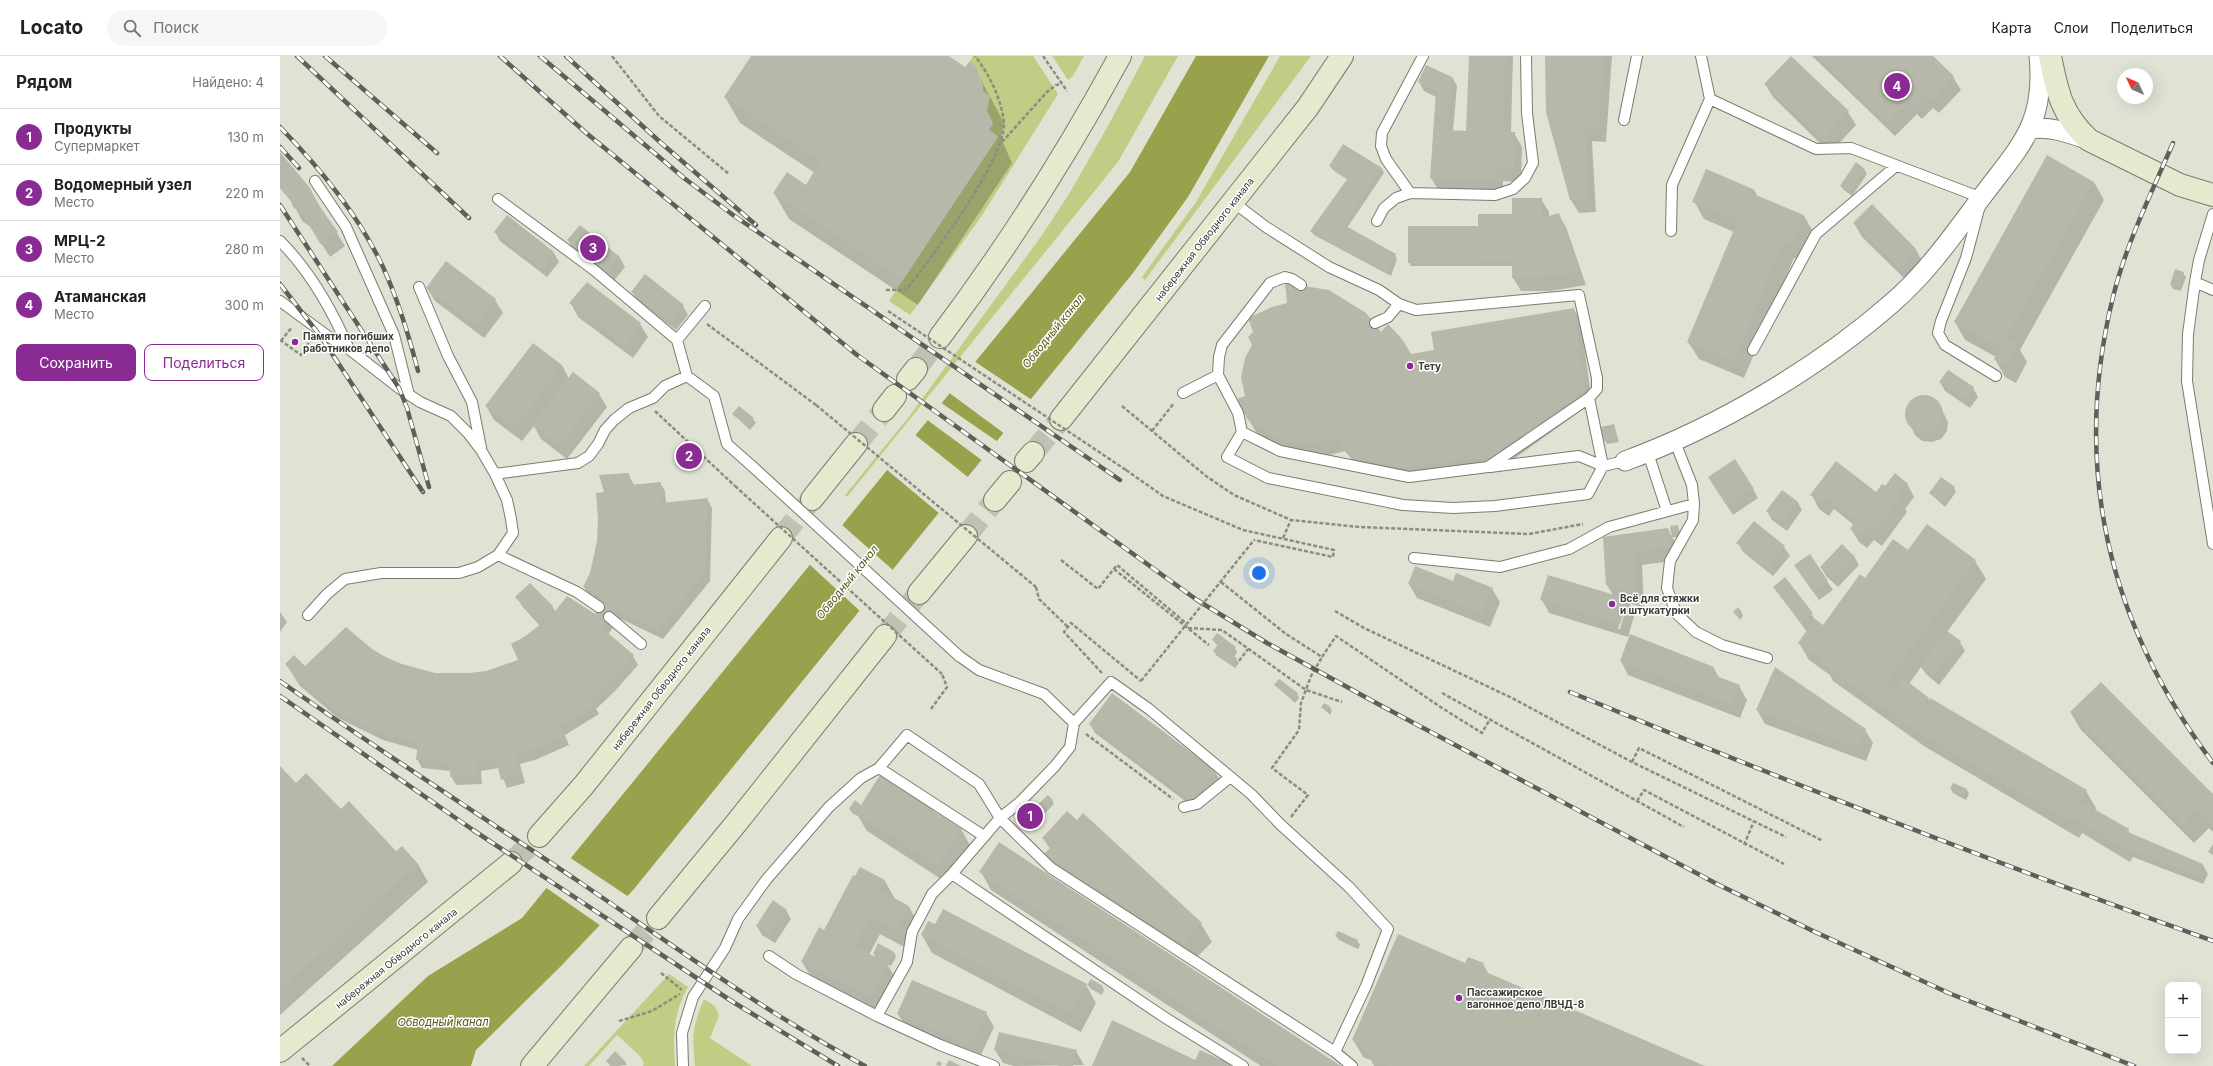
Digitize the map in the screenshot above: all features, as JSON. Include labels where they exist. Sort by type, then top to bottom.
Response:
[{"type":"main road","points":[[940,337],[996,261],[1082,128],[1120,56]]},
{"type":"main road","name":"набережная Обводного канала","points":[[1061,419],[1308,107],[1342,56]]},
{"type":"main road","points":[[2050,56],[2058,92],[2064,109],[2078,129],[2089,140],[2180,185],[2213,194]]},
{"type":"main road","points":[[812,499],[856,444]]},
{"type":"main road","points":[[995,500],[1010,482]]},
{"type":"main road","points":[[919,594],[966,536]]},
{"type":"main road","name":"набережная Обводного канала","points":[[539,836],[584,785],[781,538]]},
{"type":"main road","points":[[658,918],[738,821],[885,636]]},
{"type":"main road","name":"набережная Обводного канала","points":[[280,1051],[511,863]]},
{"type":"main road","points":[[532,1066],[632,948]]},
{"type":"street","points":[[2030,56],[2030,129]]},
{"type":"street","points":[[1625,461],[1675,442],[1761,396],[1811,365],[1856,332],[1893,302],[1929,264],[1958,230],[2018,149],[2030,129],[2039,106],[2041,87],[2039,56]]},
{"type":"street","points":[[2030,129],[2041,127],[2056,129],[2089,140]]},
{"type":"lane","points":[[1410,193],[1386,159],[1381,146],[1382,133],[1423,56]]},
{"type":"lane","points":[[1376,221],[1384,208],[1396,198],[1410,193],[1495,195],[1513,189],[1525,178],[1533,163],[1527,113],[1526,56]]},
{"type":"lane","points":[[1624,120],[1637,56]]},
{"type":"lane","points":[[1671,231],[1672,185],[1710,99],[1701,56]]},
{"type":"lane","points":[[1710,99],[1816,149],[1851,148],[1982,198],[1966,258],[1941,321],[1938,333],[1945,345],[1996,376]]},
{"type":"lane","points":[[1753,350],[1816,234],[1896,166]]},
{"type":"lane","points":[[315,181],[346,227],[394,334],[409,395]]},
{"type":"lane","points":[[498,199],[594,270],[677,340],[687,376],[714,396],[727,444],[959,656],[979,670],[1044,694],[1074,722]]},
{"type":"lane","points":[[1234,202],[1296,246],[1329,267],[1379,290],[1399,304],[1416,310],[1579,295],[1597,378],[1597,389],[1589,398],[1488,467]]},
{"type":"lane","points":[[2213,214],[2199,260],[2195,282],[2188,334],[2187,381],[2210,508],[2213,544]]},
{"type":"lane","points":[[280,241],[290,251],[320,291],[335,318],[349,349]]},
{"type":"lane","points":[[1301,285],[1292,279],[1285,277],[1270,283],[1222,344],[1219,357],[1218,375],[1238,413],[1242,432],[1227,457],[1268,478],[1403,505],[1453,508],[1495,506],[1588,494],[1603,466],[1589,398]]},
{"type":"lane","points":[[2195,282],[2213,290]]},
{"type":"lane","points":[[419,287],[448,356],[472,402],[481,450]]},
{"type":"lane","points":[[280,301],[349,349],[409,395],[450,416],[468,433],[481,450],[495,474],[507,500],[513,533],[498,555],[478,567],[459,573],[381,574],[345,579],[327,594],[308,615]]},
{"type":"lane","points":[[1376,324],[1388,317],[1399,304]]},
{"type":"lane","points":[[677,340],[705,306]]},
{"type":"lane","points":[[1183,393],[1218,375]]},
{"type":"lane","points":[[495,474],[578,463],[589,456],[598,444],[605,430],[614,420],[630,408],[653,398],[665,386],[687,376]]},
{"type":"lane","points":[[1242,432],[1280,451],[1409,477],[1579,456],[1603,466],[1625,461]]},
{"type":"lane","points":[[1675,442],[1692,485],[1694,504],[1693,520],[1670,561],[1667,588],[1676,613],[1696,632],[1722,645],[1767,658]]},
{"type":"lane","points":[[1648,453],[1667,511]]},
{"type":"lane","points":[[1414,558],[1500,567],[1569,549],[1609,527],[1694,504]]},
{"type":"lane","points":[[498,555],[577,592],[599,607]]},
{"type":"lane","points":[[609,617],[641,644]]},
{"type":"lane","points":[[878,1016],[907,962],[912,932],[932,894],[952,874],[1000,818],[1044,779],[1070,747],[1074,722],[1111,682],[1202,752],[1220,767],[1229,778],[1251,794],[1281,825],[1349,887],[1388,928],[1366,986],[1335,1052]]},
{"type":"lane","points":[[683,1066],[682,1033],[693,997],[725,948],[738,919],[766,880],[840,796],[861,778],[879,768],[907,735],[979,784],[1000,818],[1051,868],[1335,1052],[1352,1066]]},
{"type":"lane","points":[[879,768],[984,836]]},
{"type":"lane","points":[[1184,807],[1197,804],[1229,778]]},
{"type":"lane","points":[[952,874],[1164,1016],[1243,1066]]},
{"type":"lane","points":[[769,956],[796,974],[878,1016],[940,1045],[994,1066]]},
{"type":"path","points":[[612,56],[659,116],[729,174]]},
{"type":"path","points":[[975,56],[990,81],[998,101],[1004,123],[1001,142]]},
{"type":"path","points":[[1043,56],[1067,91]]},
{"type":"path","points":[[886,290],[906,290],[918,276],[935,254],[972,195],[1001,142],[1047,92],[1056,85],[1062,84]]},
{"type":"path","points":[[888,311],[1163,496],[1243,530],[1334,550],[1333,557],[1254,540],[1141,681],[1071,623],[1064,632],[1111,682]]},
{"type":"path","points":[[697,316],[816,405],[1036,587],[1039,599],[1068,627]]},
{"type":"path","points":[[293,326],[281,341],[300,354],[315,333]]},
{"type":"path","points":[[1152,431],[1175,402]]},
{"type":"path","points":[[643,403],[660,414],[734,486],[942,674],[947,687],[931,709]]},
{"type":"path","points":[[1122,406],[1190,463]]},
{"type":"path","points":[[1283,538],[1291,520]]},
{"type":"path","points":[[1061,560],[1098,589],[1117,565],[1187,624]]},
{"type":"path","points":[[1114,569],[1210,645]]},
{"type":"path","points":[[1221,582],[1286,634],[1322,657]]},
{"type":"path","points":[[1335,611],[1364,628],[1512,698],[1632,762],[1786,837]]},
{"type":"path","points":[[1188,628],[1222,630],[1306,690],[1342,702]]},
{"type":"path","points":[[1281,825],[1308,795],[1272,768],[1299,730],[1301,703],[1306,690],[1322,657],[1336,636],[1442,708],[1482,733],[1490,719]]},
{"type":"path","points":[[1239,660],[1248,649]]},
{"type":"path","points":[[1442,693],[1684,827]]},
{"type":"path","points":[[1074,722],[1096,743],[1184,807]]},
{"type":"path","points":[[1632,762],[1639,748],[1823,841]]},
{"type":"path","points":[[1637,801],[1644,790],[1744,845],[1784,864]]},
{"type":"path","points":[[1744,845],[1754,821]]},
{"type":"path","points":[[619,1021],[652,1010],[684,992],[661,973]]},
{"type":"path","points":[[302,1058],[310,1066]]},
{"type":"shaded area","points":[[973,56],[1033,56],[1058,94],[981,217],[910,315],[889,301],[998,137],[989,130],[993,123],[987,111],[980,75],[970,61]]},
{"type":"shaded area","points":[[1052,56],[1084,56],[1073,76],[1068,80]]},
{"type":"shaded area","points":[[1145,56],[1178,56],[1118,162],[847,497],[845,495],[908,418],[1040,238],[1069,194],[1109,124]]},
{"type":"shaded area","points":[[1280,56],[1311,56],[1145,280],[1142,277],[1196,202]]},
{"type":"shaded area","points":[[669,974],[688,987],[679,1006],[675,1025],[675,1066],[643,1066],[644,1063],[640,1056],[617,1035],[589,1066],[584,1066]]},
{"type":"shaded area","points":[[704,999],[715,1006],[719,1016],[710,1038],[752,1066],[695,1066],[693,1039],[697,1017]]},
{"type":"water","name":"Обводный канал","points":[[1196,56],[1269,56],[1188,197],[1133,273],[634,889],[561,966],[476,1050],[471,1066],[332,1066],[428,976],[522,918],[1130,172]]},
{"type":"pier","points":[[974,361],[1032,400],[1005,434],[948,392]]},
{"type":"pier","points":[[940,402],[998,442],[983,461],[926,419]]},
{"type":"pier","points":[[914,434],[969,478],[940,514],[886,469]]},
{"type":"pier","points":[[841,524],[894,571],[861,612],[808,563]]},
{"type":"pier","points":[[569,857],[629,897],[601,926],[545,887]]},
{"type":"building","points":[[751,56],[949,56],[965,67],[970,61],[976,67],[983,83],[983,91],[990,96],[987,111],[993,123],[989,130],[998,136],[903,280],[773,193],[787,172],[806,185],[820,161],[724,97]]},
{"type":"building","points":[[1469,56],[1506,56],[1503,132],[1515,132],[1514,169],[1496,168],[1496,180],[1430,178],[1436,91],[1418,82],[1426,65],[1452,77],[1447,130],[1466,131]]},
{"type":"building","points":[[1545,56],[1604,56],[1599,129],[1585,128],[1589,199],[1570,200],[1546,112]]},
{"type":"building","points":[[1791,56],[1849,111],[1822,140],[1764,84]]},
{"type":"building","points":[[1817,56],[1933,56],[1954,76],[1931,101],[1925,95],[1914,106],[1909,101],[1887,123]]},
{"type":"building","points":[[1343,144],[1382,168],[1344,225],[1396,254],[1388,273],[1310,231],[1348,178],[1329,166]]},
{"type":"building","points":[[280,152],[310,188],[319,206],[338,232],[321,245],[302,213],[293,207],[291,200],[280,186]]},
{"type":"building","points":[[2047,155],[2094,182],[2007,337],[2018,343],[2005,365],[1994,359],[2000,348],[1954,322]]},
{"type":"building","points":[[1856,162],[1865,169],[1850,193],[1840,186]]},
{"type":"building","points":[[1706,169],[1755,190],[1753,194],[1804,215],[1792,244],[1784,241],[1734,361],[1687,342],[1738,220],[1692,202]]},
{"type":"building","points":[[1512,198],[1542,198],[1542,218],[1559,213],[1580,271],[1542,278],[1512,278],[1512,262],[1408,263],[1408,226],[1478,226],[1478,214],[1512,214]]},
{"type":"building","points":[[1872,204],[1917,250],[1899,268],[1853,223]]},
{"type":"building","points":[[507,215],[554,252],[542,269],[494,232]]},
{"type":"building","points":[[580,225],[620,257],[607,274],[567,240]]},
{"type":"building","points":[[446,261],[496,299],[476,325],[426,288]]},
{"type":"building","points":[[2175,269],[2184,272],[2179,288],[2170,285]]},
{"type":"building","points":[[645,274],[684,305],[670,322],[631,292]]},
{"type":"building","points":[[587,282],[641,323],[625,346],[569,303]]},
{"type":"building","points":[[1285,283],[1329,290],[1366,313],[1381,332],[1388,324],[1402,339],[1411,354],[1434,350],[1431,332],[1574,308],[1585,390],[1493,456],[1407,468],[1353,458],[1336,438],[1314,444],[1288,443],[1267,434],[1247,419],[1237,399],[1245,396],[1241,377],[1245,358],[1252,345],[1248,337],[1253,332],[1248,318],[1272,307],[1287,303]]},
{"type":"building","points":[[533,343],[562,365],[515,428],[485,406]]},
{"type":"building","points":[[1948,370],[1974,387],[1965,400],[1939,382]]},
{"type":"building","points":[[573,372],[600,393],[559,446],[532,425]]},
{"type":"building","points":[[1924,395],[1934,398],[1940,404],[1943,414],[1940,424],[1934,430],[1924,433],[1914,430],[1908,424],[1905,414],[1908,404],[1914,398]]},
{"type":"building","points":[[739,406],[754,418],[747,426],[732,414]]},
{"type":"building","points":[[1614,424],[1617,438],[1604,441],[1601,427]]},
{"type":"building","points":[[686,446],[699,457],[691,465],[679,454]]},
{"type":"building","points":[[1735,459],[1754,489],[1727,506],[1708,477]]},
{"type":"building","points":[[1836,461],[1876,492],[1882,484],[1885,486],[1895,473],[1907,483],[1897,496],[1900,498],[1874,533],[1866,527],[1859,536],[1850,529],[1856,520],[1826,497],[1821,503],[1810,495]]},
{"type":"building","points":[[629,473],[630,485],[661,482],[662,503],[708,498],[705,572],[658,631],[614,609],[602,628],[634,655],[610,683],[591,700],[595,705],[561,726],[565,736],[530,751],[516,755],[521,775],[501,780],[496,759],[477,762],[477,776],[450,777],[450,763],[416,760],[418,743],[377,732],[332,709],[294,677],[296,675],[285,664],[294,655],[305,666],[346,627],[372,649],[387,658],[402,664],[435,673],[469,673],[486,671],[518,660],[511,644],[524,637],[548,619],[544,615],[538,621],[515,597],[530,583],[553,606],[549,610],[553,614],[567,596],[595,614],[604,598],[583,587],[590,573],[597,541],[598,519],[596,493],[604,492],[599,475]]},
{"type":"building","points":[[1941,477],[1955,487],[1942,503],[1929,493]]},
{"type":"building","points":[[1782,490],[1797,501],[1781,523],[1766,511]]},
{"type":"building","points":[[1754,521],[1785,546],[1768,568],[1736,543]]},
{"type":"building","points":[[1927,524],[1976,560],[1887,682],[1895,688],[1903,678],[1929,698],[1911,728],[1822,663],[1823,661],[1798,643],[1815,619],[1823,625],[1860,574],[1865,578],[1893,539],[1908,550]]},
{"type":"building","points":[[1678,525],[1679,533],[1671,533],[1670,526]]},
{"type":"building","points":[[1668,528],[1671,547],[1635,552],[1637,595],[1606,585],[1603,537]]},
{"type":"building","points":[[1842,544],[1854,556],[1833,579],[1820,567]]},
{"type":"building","points":[[1810,554],[1828,581],[1813,592],[1794,565]]},
{"type":"building","points":[[1415,566],[1453,581],[1456,573],[1493,588],[1482,614],[1408,584]]},
{"type":"building","points":[[1548,575],[1628,599],[1620,624],[1540,600]]},
{"type":"building","points":[[1785,577],[1813,613],[1801,623],[1773,587]]},
{"type":"building","points":[[1738,607],[1742,612],[1737,616],[1733,612]]},
{"type":"building","points":[[1947,631],[1961,641],[1933,676],[1919,666]]},
{"type":"building","points":[[1217,633],[1236,647],[1231,654],[1237,658],[1232,665],[1213,651],[1218,644],[1212,640]]},
{"type":"building","points":[[1630,634],[1714,667],[1711,674],[1740,685],[1732,705],[1620,661]]},
{"type":"building","points":[[1775,667],[1866,729],[1858,748],[1756,710]]},
{"type":"building","points":[[1279,679],[1298,693],[1293,699],[1274,685]]},
{"type":"building","points":[[2101,682],[2213,794],[2213,825],[2198,810],[2183,825],[2070,712]]},
{"type":"building","points":[[1112,693],[1216,771],[1192,802],[1089,724]]},
{"type":"building","points":[[1930,698],[2087,790],[2080,801],[2129,829],[2128,832],[2203,864],[2198,876],[2120,846],[2071,816],[2069,821],[1912,729]]},
{"type":"building","points":[[1324,703],[1330,706],[1328,711],[1321,708]]},
{"type":"building","points":[[280,766],[296,783],[306,773],[341,809],[349,801],[396,851],[402,846],[418,864],[280,990]]},
{"type":"building","points":[[880,775],[912,796],[913,794],[931,805],[929,808],[962,829],[937,866],[849,809],[855,800],[861,805]]},
{"type":"building","points":[[1953,783],[1967,789],[1964,796],[1950,789]]},
{"type":"building","points":[[1048,795],[1053,800],[1025,828],[1019,821]]},
{"type":"building","points":[[1067,811],[1077,820],[1083,813],[1202,923],[1183,944],[1044,854],[1052,846],[1042,838]]},
{"type":"building","points":[[999,842],[1341,1066],[1277,1066],[979,872]]},
{"type":"building","points":[[2213,844],[2213,855],[2208,852]]},
{"type":"building","points":[[860,867],[885,880],[881,889],[883,892],[909,906],[896,931],[870,917],[855,946],[888,964],[870,998],[801,962],[819,927],[824,930],[853,875],[855,876]]},
{"type":"building","points":[[773,900],[787,910],[769,935],[756,926]]},
{"type":"building","points":[[943,909],[1087,984],[1071,1014],[921,935],[928,921],[935,924]]},
{"type":"building","points":[[1338,931],[1358,940],[1355,946],[1335,936]]},
{"type":"building","name":"Пассажирское вагонное депо ЛВЧД-8","points":[[1398,934],[1465,963],[1468,957],[1484,963],[1481,970],[1705,1066],[1387,1066],[1371,1058],[1363,1049],[1364,1045],[1352,1040]]},
{"type":"building","points":[[878,943],[894,952],[889,963],[873,954]]},
{"type":"building","points":[[1091,979],[1103,986],[1099,991],[1087,985]]},
{"type":"building","points":[[912,980],[987,1012],[972,1047],[897,1014]]},
{"type":"building","points":[[1112,1020],[1195,1060],[1200,1050],[1231,1064],[1230,1066],[1092,1066]]},
{"type":"building","points":[[999,1032],[1077,1050],[1073,1066],[1061,1066],[994,1050]]},
{"type":"building","points":[[615,1051],[625,1061],[621,1066],[611,1066],[606,1061]]},
{"type":"building","points":[[949,1060],[961,1066],[946,1066]]},
{"type":"building","points":[[938,1061],[942,1063],[941,1066],[936,1065]]},
{"type":"tunnel","points":[[916,369],[940,337]]},
{"type":"tunnel","points":[[856,444],[884,410]]},
{"type":"tunnel","points":[[1033,453],[1061,419]]},
{"type":"tunnel","points":[[781,538],[812,499]]},
{"type":"tunnel","points":[[966,536],[995,500]]},
{"type":"tunnel","points":[[885,636],[919,593]]},
{"type":"tunnel","points":[[511,863],[539,836]]},
{"type":"tunnel","points":[[631,948],[658,918]]},
{"type":"railway","points":[[297,56],[469,218]]},
{"type":"railway","points":[[325,56],[437,153]]},
{"type":"railway","points":[[500,56],[585,132],[857,355],[1197,600],[1267,643],[1378,704],[1717,884],[1813,931],[1951,994],[2134,1066]]},
{"type":"railway","points":[[540,56],[684,178],[733,215],[1120,480]]},
{"type":"railway","points":[[566,56],[660,142],[756,225]]},
{"type":"railway","points":[[280,127],[337,193],[362,229],[373,248],[383,267],[398,305],[418,371]]},
{"type":"railway","points":[[2173,143],[2132,238],[2118,277],[2113,297],[2101,360],[2096,422],[2099,483],[2108,542],[2125,600],[2148,656],[2177,710],[2213,763]]},
{"type":"railway","points":[[280,147],[299,168]]},
{"type":"railway","points":[[280,205],[399,388],[407,408],[429,487]]},
{"type":"railway","points":[[280,284],[321,337],[423,492]]},
{"type":"railway","points":[[280,681],[755,1001],[865,1066]]},
{"type":"railway","points":[[1570,692],[1890,821],[2213,941]]},
{"type":"railway","points":[[280,696],[473,830],[733,1002],[838,1066]]},
{"type":"place","name":"Атаманская","points":[[1897,86]]},
{"type":"place","name":"МРЦ-2","points":[[593,248]]},
{"type":"place","name":"Памяти погибших работников депо","points":[[295,342]]},
{"type":"place","name":"Тету","points":[[1410,366]]},
{"type":"place","name":"Водомерный узел","points":[[689,456]]},
{"type":"place","name":"Всё для стяжки и штукатурки","points":[[1612,604]]},
{"type":"place","name":"Продукты","points":[[1030,816]]},
{"type":"place","name":"Пассажирское вагонное депо ЛВЧД-8","points":[[1459,998]]}]
